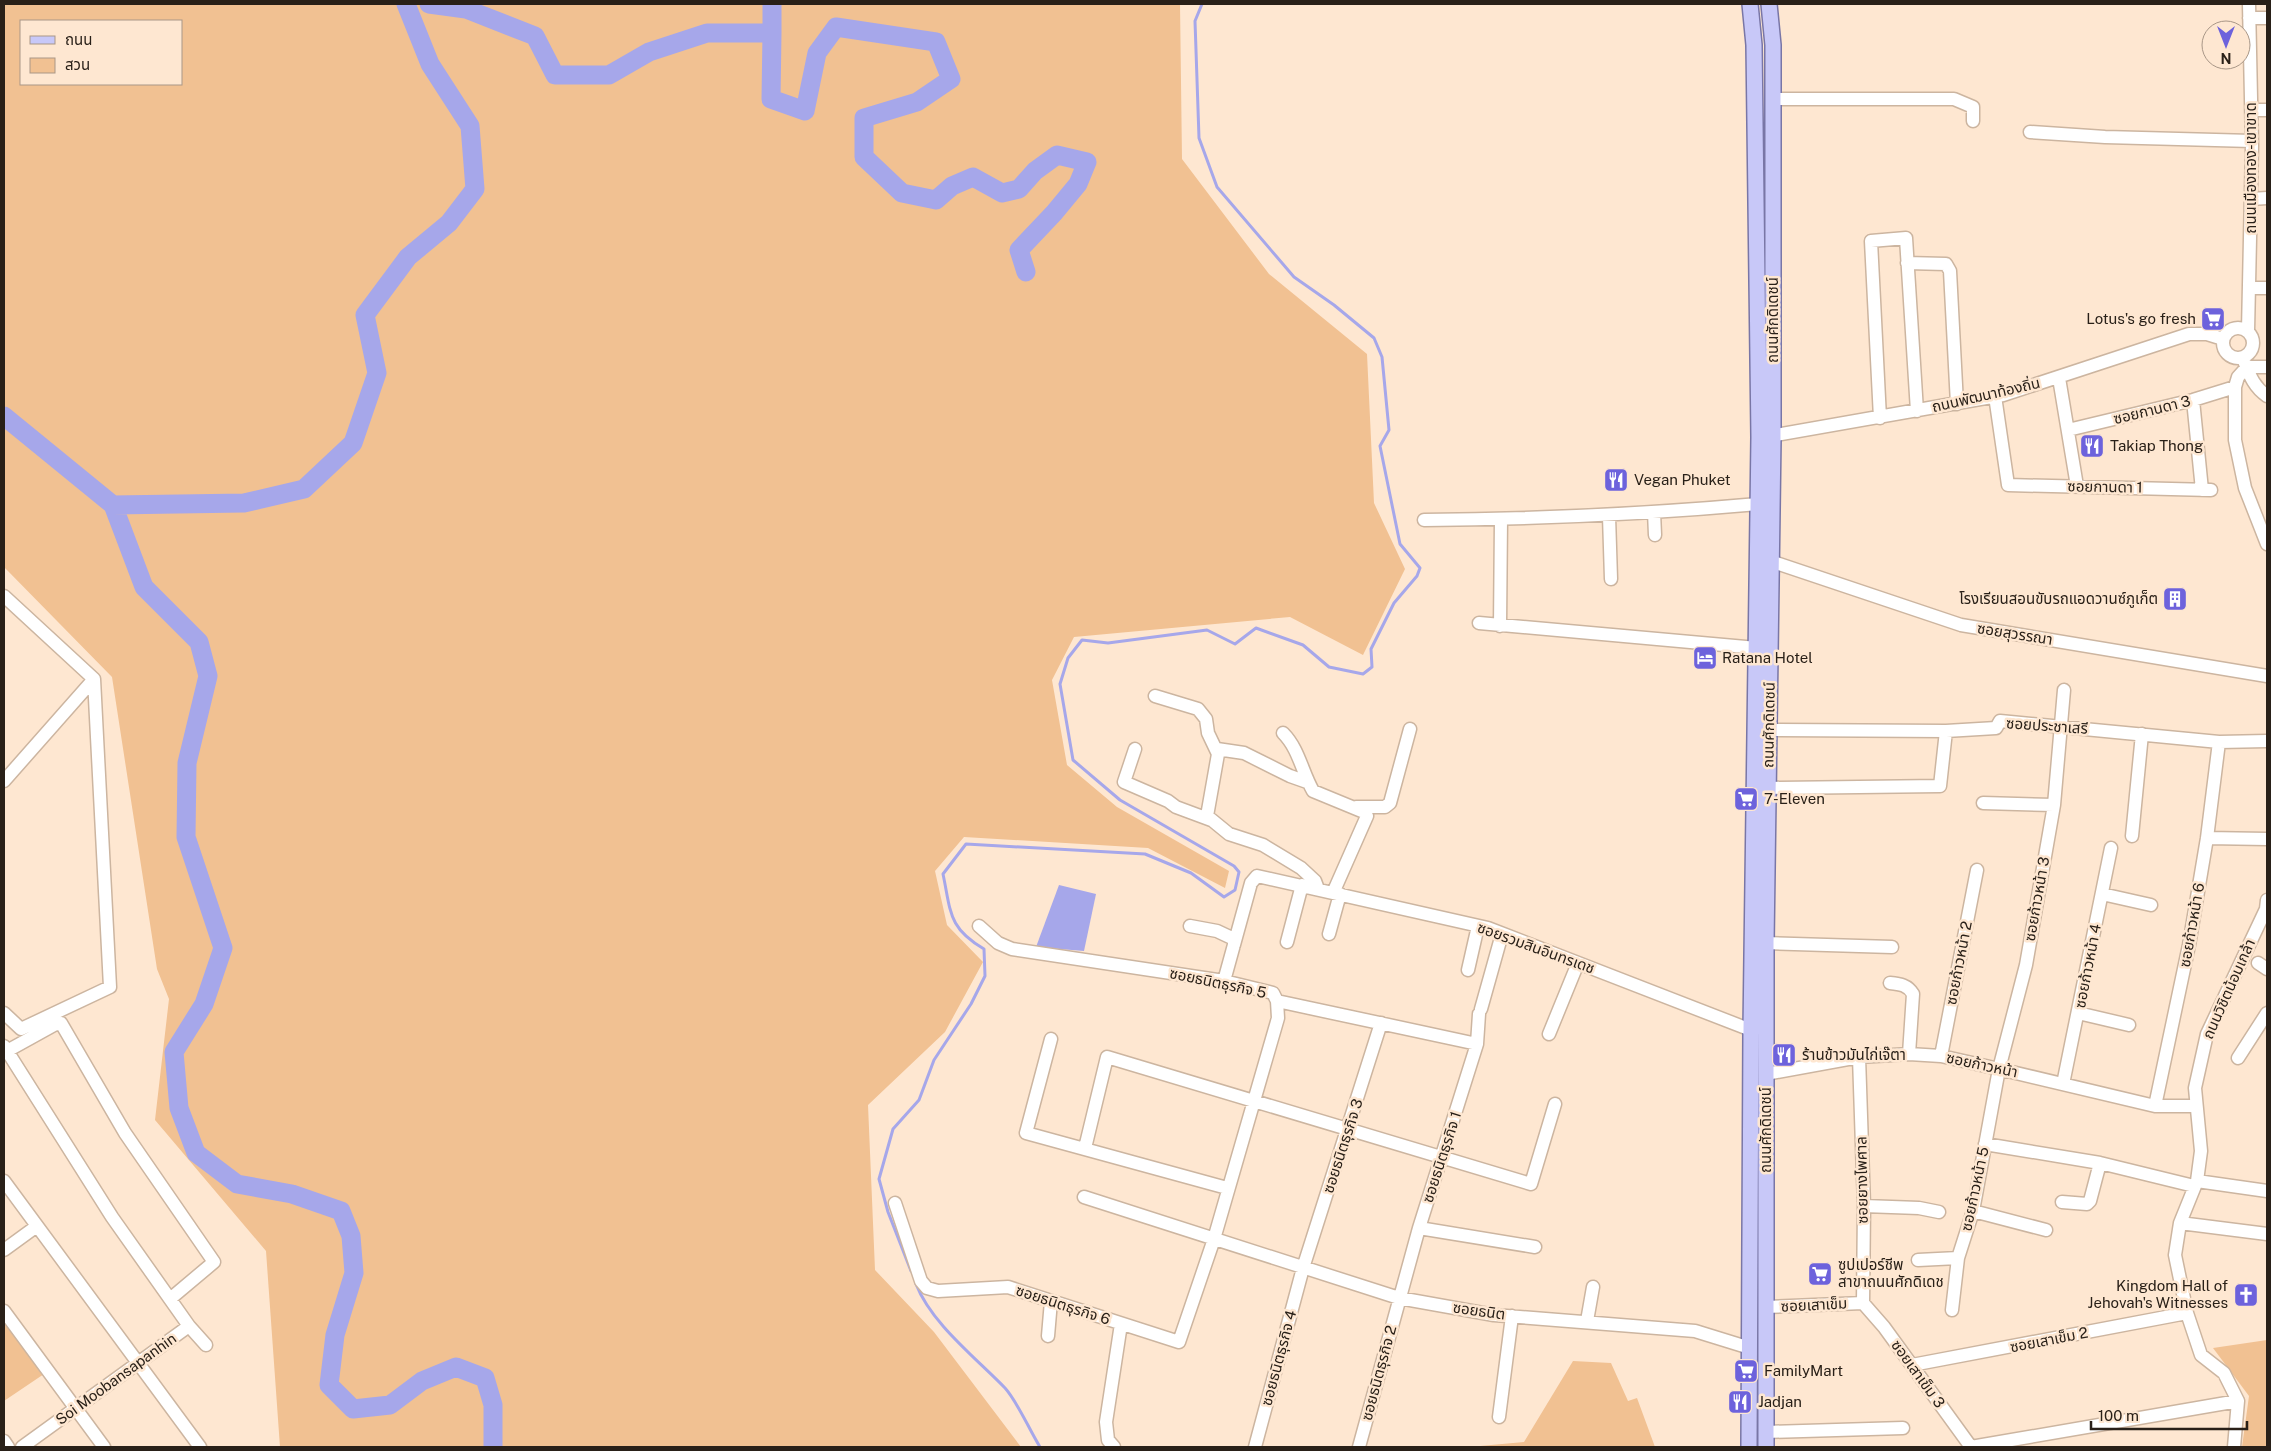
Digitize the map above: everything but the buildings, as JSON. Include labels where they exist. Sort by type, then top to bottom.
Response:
[{"type":"main road","name":"ถนนศักดิเดชน์","points":[[1749,1447],[1750,1030],[1757,648],[1770,560],[1754,45],[1750,4]]},
{"type":"main road","name":"ถนนศักดิเดชน์","points":[[1766,1440],[1766,944],[1769,730],[1758,504],[1766,437],[1773,99],[1773,45],[1768,4]]},
{"type":"street","name":"ถนนเมืองทอง-เขาขาด","points":[[2248,332],[2252,141],[2249,4]]},
{"type":"street","points":[[2249,18],[2267,18]]},
{"type":"street","points":[[1773,99],[1954,99],[1972,107],[1973,121]]},
{"type":"street","points":[[2252,110],[2267,110]]},
{"type":"street","points":[[2030,132],[2105,137],[2252,141]]},
{"type":"street","points":[[2251,199],[2267,198]]},
{"type":"street","points":[[1880,418],[1871,241],[1906,238],[1917,411]]},
{"type":"street","points":[[1907,263],[1946,264],[1950,271],[1957,404]]},
{"type":"street","points":[[2250,288],[2267,288]]},
{"type":"street","points":[[2267,367],[2245,362],[2228,354],[2224,347],[2224,339],[2227,332],[2234,328],[2242,328],[2252,338],[2253,346],[2245,362],[2235,387],[2235,440],[2242,490],[2267,544]]},
{"type":"street","name":"ถนนพัฒนาท้องถิ่น","points":[[1766,437],[1995,396],[2059,378],[2189,334],[2207,334],[2224,339]]},
{"type":"street","points":[[2245,362],[2251,379],[2260,391],[2267,396]]},
{"type":"street","points":[[2059,378],[2076,486]]},
{"type":"street","name":"ซอยกานดา 3","points":[[2068,430],[2193,400],[2235,387]]},
{"type":"street","name":"ซอยกานดา 1","points":[[1995,396],[2008,485],[2206,490],[2193,400]]},
{"type":"street","points":[[1424,520],[1608,516],[1681,512],[1758,504]]},
{"type":"street","points":[[1654,512],[1655,535]]},
{"type":"street","points":[[1608,516],[1611,579]]},
{"type":"street","points":[[1500,626],[1501,519]]},
{"type":"street","name":"ซอยสุวรรณา","points":[[1770,560],[1961,625],[2267,676]]},
{"type":"street","points":[[4,596],[94,679],[110,987],[21,1029],[4,1013]]},
{"type":"street","points":[[1479,623],[1757,648]]},
{"type":"street","points":[[4,781],[94,679]]},
{"type":"street","name":"ซอยก้าวหน้า 3","points":[[1999,1069],[2026,965],[2054,805],[2064,690]]},
{"type":"street","points":[[1155,696],[1198,709],[1206,719],[1208,733],[1217,749],[1218,757],[1207,816],[1229,834],[1275,851],[1301,868],[1315,881],[1318,889]]},
{"type":"street","name":"ซอยประชาเสรี","points":[[1769,730],[1946,731],[1996,728],[2000,721],[2219,742],[2267,741]]},
{"type":"street","points":[[1353,808],[1385,807],[1390,803],[1410,729]]},
{"type":"street","points":[[1768,788],[1940,786],[1946,731]]},
{"type":"street","points":[[1283,733],[1291,741],[1307,782],[1313,791],[1364,812],[1366,819],[1336,893],[1329,934]]},
{"type":"street","points":[[2132,836],[2142,734]]},
{"type":"street","name":"ซอยก้าวหน้า 6","points":[[2154,1106],[2189,945],[2207,838],[2219,742]]},
{"type":"street","points":[[1135,748],[1124,782],[1168,801],[1176,807],[1211,820]]},
{"type":"street","points":[[1217,749],[1244,753],[1290,776],[1307,782]]},
{"type":"street","points":[[1983,803],[2054,805]]},
{"type":"street","points":[[2207,838],[2267,839]]},
{"type":"street","name":"ซอยก้าวหน้า 4","points":[[2063,1084],[2111,848]]},
{"type":"street","name":"ซอยก้าวหน้า 2","points":[[1942,1056],[1977,870]]},
{"type":"street","name":"ซอยรวมสินอินทรเดช","points":[[1234,945],[1251,883],[1257,876],[1478,926],[1750,1030]]},
{"type":"street","points":[[1287,942],[1302,885]]},
{"type":"street","points":[[2102,894],[2151,905]]},
{"type":"street","name":"ถนนวิชิตน้อมเกล้า","points":[[2238,1401],[2224,1373],[2201,1355],[2186,1313],[2175,1254],[2180,1223],[2195,1184],[2202,1151],[2195,1088],[2207,1034],[2266,909],[2267,900]]},
{"type":"street","name":"ซอยธนิตธุรกิจ 5","points":[[979,926],[998,943],[1012,949],[1224,981],[1273,993],[1277,1001],[1278,1018],[1214,1238]]},
{"type":"street","points":[[1190,926],[1221,933],[1234,939],[1224,981]]},
{"type":"street","points":[[1468,970],[1478,926]]},
{"type":"street","name":"ซอยธนิตธุรกิจ 1","points":[[1399,1298],[1477,1044],[1480,1012],[1502,934]]},
{"type":"street","points":[[1766,944],[1892,947]]},
{"type":"street","points":[[1549,1034],[1578,963]]},
{"type":"street","points":[[1890,983],[1902,984],[1910,988],[1913,994],[1910,1054]]},
{"type":"street","points":[[1277,1001],[1477,1044]]},
{"type":"street","points":[[2078,1013],[2129,1025]]},
{"type":"street","points":[[2238,1058],[2267,1013]]},
{"type":"street","points":[[170,1299],[214,1262],[125,1132],[61,1023],[6,1048],[112,1218],[188,1326]]},
{"type":"street","name":"ซอยธนิตธุรกิจ 3","points":[[1303,1268],[1381,1023]]},
{"type":"street","points":[[1050,1039],[1026,1133],[1227,1188]]},
{"type":"street","name":"ซอยก้าวหน้า","points":[[1766,1074],[1859,1057],[1910,1054],[1942,1056],[2154,1106],[2196,1106]]},
{"type":"street","points":[[1085,1148],[1107,1057],[1531,1184],[1555,1104]]},
{"type":"street","name":"ซอยยางไพศาล","points":[[1859,1057],[1864,1206],[1863,1303]]},
{"type":"street","name":"ซอยก้าวหน้า 5","points":[[1952,1310],[1958,1258],[1973,1212],[1999,1069]]},
{"type":"street","points":[[1985,1144],[2100,1163],[2195,1184],[2267,1191]]},
{"type":"street","points":[[2062,1202],[2087,1204],[2090,1201],[2100,1163]]},
{"type":"street","points":[[4,1181],[200,1447]]},
{"type":"street","name":"ซอยธนิต","points":[[1084,1197],[1399,1298],[1512,1316],[1695,1330],[1750,1348]]},
{"type":"street","name":"ซอยธนิตธุรกิจ 6","points":[[895,1203],[921,1281],[927,1288],[938,1291],[1008,1288],[1179,1342],[1214,1238]]},
{"type":"street","points":[[1864,1206],[1920,1208],[1938,1212]]},
{"type":"street","points":[[1973,1212],[2046,1230]]},
{"type":"street","points":[[2180,1223],[2267,1234]]},
{"type":"street","points":[[4,1250],[37,1226]]},
{"type":"street","points":[[1419,1228],[1535,1247]]},
{"type":"street","points":[[1918,1260],[1958,1258]]},
{"type":"street","name":"ซอยธนิตธุรกิจ 4","points":[[1255,1447],[1303,1268]]},
{"type":"street","points":[[1586,1321],[1593,1287]]},
{"type":"street","name":"ซอยธนิตธุรกิจ 2","points":[[1359,1447],[1399,1298]]},
{"type":"street","points":[[1048,1336],[1051,1301]]},
{"type":"street","name":"ซอยเสาเข็ม","points":[[1765,1307],[1863,1303]]},
{"type":"street","name":"ซอยเสาเข็ม 3","points":[[1863,1303],[1912,1365],[1971,1447]]},
{"type":"street","points":[[4,1311],[104,1447]]},
{"type":"street","name":"ซอยเสาเข็ม 2","points":[[1912,1365],[2186,1313]]},
{"type":"street","points":[[1499,1417],[1512,1316]]},
{"type":"street","points":[[1114,1447],[1108,1440],[1106,1422],[1121,1324]]},
{"type":"street","name":"Soi Moobansapanhin","points":[[22,1447],[188,1326],[206,1345]]},
{"type":"street","points":[[1971,1447],[2238,1401],[2234,1447]]},
{"type":"street","points":[[1766,1440],[1903,1428]]},
{"type":"street","points":[[4,1441],[8,1447]]},
{"type":"green space","points":[[4,4],[1180,4],[1182,159],[1269,274],[1367,354],[1374,503],[1405,569],[1363,655],[1290,617],[1074,637],[1052,680],[1067,765],[1117,807],[1229,871],[1225,888],[1148,848],[964,837],[935,871],[947,925],[983,962],[945,1032],[868,1105],[875,1270],[934,1332],[1021,1447],[280,1447],[266,1251],[155,1120],[169,999],[157,969],[112,677],[4,567]]},
{"type":"green space","points":[[4,1320],[44,1374],[4,1401]]},
{"type":"green space","points":[[2267,1340],[2267,1447],[2242,1447],[2249,1396],[2213,1348]]},
{"type":"green space","points":[[1573,1361],[1611,1363],[1628,1401],[1637,1398],[1655,1447],[1469,1447],[1524,1442]]},
{"type":"water","points":[[1059,885],[1096,894],[1084,951],[1036,947]]},
{"type":"waterway","points":[[113,505],[244,503],[304,489],[353,443],[377,373],[365,315],[408,257],[449,223],[475,189],[470,126],[430,64],[406,4]]},
{"type":"waterway","points":[[429,4],[466,9],[535,36],[555,75],[609,75],[649,52],[707,33],[772,33],[771,99],[805,111],[817,53],[836,27],[936,42],[951,79],[917,102],[864,118],[864,157],[902,193],[936,200],[952,186],[973,177],[1002,193],[1019,189],[1035,171],[1057,155],[1087,162],[1078,184],[1019,250],[1026,272]]},
{"type":"waterway","points":[[772,4],[772,33]]},
{"type":"waterway","points":[[911,1271],[888,1212],[879,1179],[893,1129],[919,1100],[934,1060],[971,1004],[985,976],[984,949],[972,941],[957,926],[950,909],[943,874],[966,844],[1145,854],[1191,873],[1224,897],[1235,890],[1239,872],[1234,866],[1120,800],[1073,760],[1060,684],[1068,658],[1082,640],[1108,643],[1207,630],[1235,644],[1256,628],[1303,645],[1329,667],[1363,674],[1372,667],[1371,649],[1394,603],[1417,576],[1420,568],[1400,544],[1380,446],[1389,430],[1382,357],[1374,338],[1334,305],[1294,277],[1217,187],[1199,138],[1195,21],[1202,4]]},
{"type":"waterway","points":[[4,416],[113,505],[144,587],[199,642],[208,676],[187,763],[186,837],[223,948],[204,1004],[174,1052],[179,1108],[196,1153],[237,1184],[292,1194],[341,1211],[351,1236],[354,1273],[335,1335],[329,1385],[353,1409],[390,1405],[422,1381],[456,1367],[485,1378],[493,1405],[493,1447]]},
{"type":"waterway","points":[[916,1284],[923,1298],[943,1326],[1010,1394],[1040,1447]]},
{"type":"place","name":"Lotus's go fresh","points":[[2213,319]]},
{"type":"place","name":"Takiap Thong","points":[[2092,446]]},
{"type":"place","name":"Vegan Phuket","points":[[1616,480]]},
{"type":"place","name":"โรงเรียนสอนขับรถแอดวานซ์ภูเก็ต","points":[[2175,599]]},
{"type":"place","name":"Ratana Hotel","points":[[1705,658]]},
{"type":"place","name":"7-Eleven","points":[[1746,799]]},
{"type":"place","name":"ร้านข้าวมันไก่เจ๊ตา","points":[[1784,1055]]},
{"type":"place","name":"ซูปเปอร์ชีพ สาขาถนนศักดิเดช","points":[[1820,1274]]},
{"type":"place","name":"Kingdom Hall of Jehovah's Witnesses","points":[[2246,1295]]},
{"type":"place","name":"FamilyMart","points":[[1746,1371]]},
{"type":"place","name":"Jadjan","points":[[1740,1402]]}]
